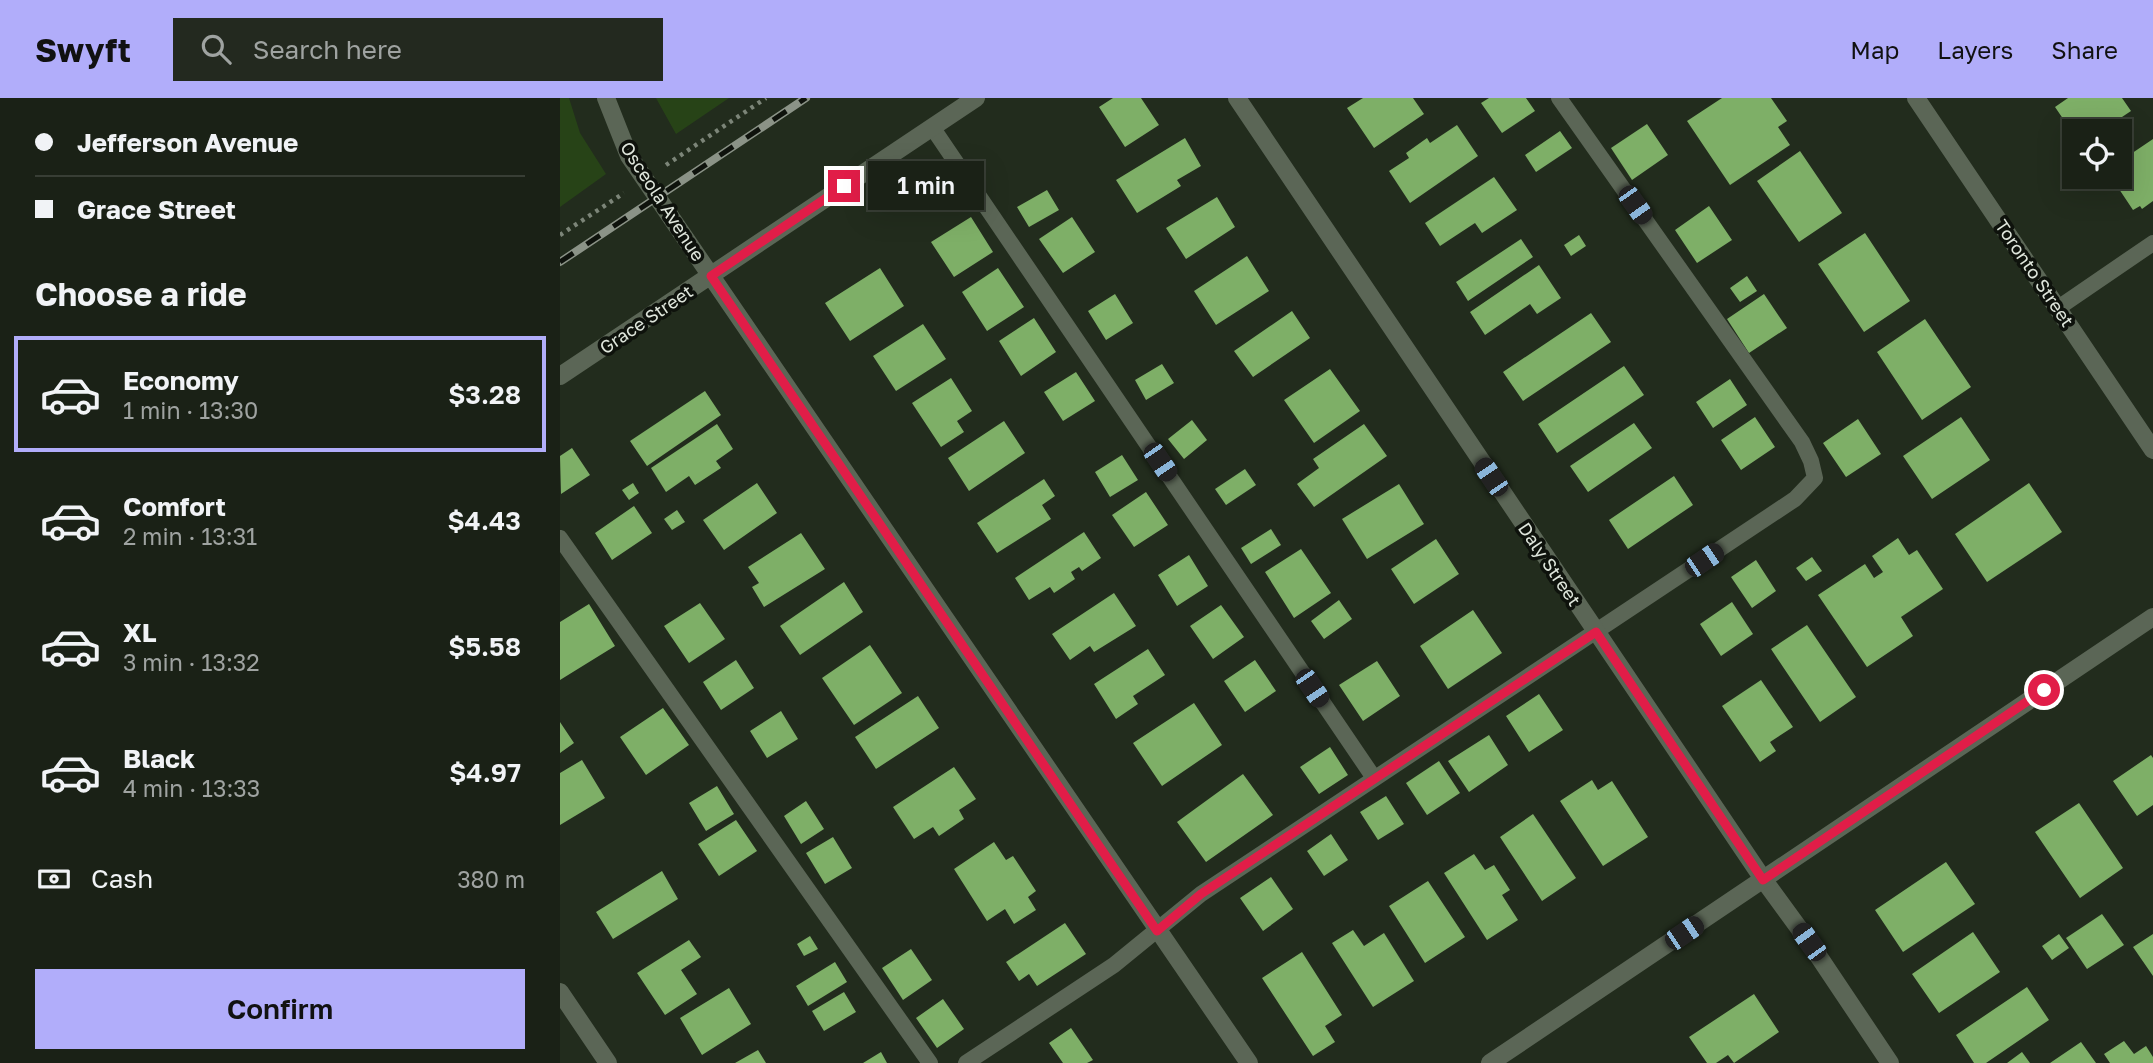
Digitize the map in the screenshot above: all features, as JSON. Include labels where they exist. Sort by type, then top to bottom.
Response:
[{"type":"street","name":"Osceola Avenue","points":[[606,98],[629,156],[1249,1063]]},
{"type":"street","name":"Grace Street","points":[[560,376],[976,98]]},
{"type":"street","name":"Daly Street","points":[[1237,98],[1763,880],[1809,942],[1890,1063]]},
{"type":"street","name":"Toronto Street","points":[[1916,98],[2153,450]]},
{"type":"street","points":[[1490,1063],[2153,617]]},
{"type":"street","points":[[560,992],[608,1063]]},
{"type":"lane","points":[[966,1063],[1114,965],[1201,894],[1795,499],[1815,478],[1802,442],[1559,98]]},
{"type":"lane","points":[[932,127],[1374,778]]},
{"type":"lane","points":[[2058,307],[2153,243]]},
{"type":"lane","points":[[560,538],[930,1063]]},
{"type":"path","points":[[691,149],[766,98]]},
{"type":"path","points":[[560,234],[593,213]]},
{"type":"green space","points":[[560,98],[569,98],[580,133],[606,174],[560,207]]},
{"type":"green space","points":[[656,98],[729,98],[676,134]]},
{"type":"building","points":[[1113,98],[1141,98],[1159,125],[1125,147],[1099,107]]},
{"type":"building","points":[[1363,98],[1413,98],[1424,114],[1374,148],[1347,108]]},
{"type":"building","points":[[1489,98],[1526,98],[1535,111],[1502,133],[1481,103]]},
{"type":"building","points":[[1722,98],[1771,98],[1787,121],[1778,127],[1790,145],[1730,185],[1687,121]]},
{"type":"building","points":[[2068,98],[2122,98],[2131,111],[2119,119],[2063,119],[2055,107]]},
{"type":"building","points":[[1647,124],[1668,155],[1632,180],[1611,148]]},
{"type":"building","points":[[1457,125],[1478,156],[1410,203],[1389,171],[1409,158],[1406,153],[1427,138],[1430,143]]},
{"type":"building","points":[[1560,131],[1572,148],[1536,172],[1525,155]]},
{"type":"building","points":[[1185,138],[1201,166],[1177,180],[1181,186],[1137,213],[1116,180]]},
{"type":"building","points":[[2153,139],[2153,201],[2142,209],[2140,206],[2133,210],[2119,189],[2132,189],[2132,153]]},
{"type":"building","points":[[1800,151],[1842,213],[1799,242],[1757,181]]},
{"type":"building","points":[[1494,177],[1517,210],[1482,233],[1475,223],[1440,246],[1425,223]]},
{"type":"building","points":[[1047,190],[1059,210],[1029,227],[1017,207]]},
{"type":"building","points":[[1217,197],[1235,227],[1186,259],[1166,228]]},
{"type":"building","points":[[1709,206],[1732,240],[1697,263],[1675,230]]},
{"type":"building","points":[[971,217],[993,252],[954,277],[931,242]]},
{"type":"building","points":[[1072,217],[1095,252],[1063,273],[1039,239]]},
{"type":"building","points":[[1865,233],[1910,301],[1864,332],[1818,264]]},
{"type":"building","points":[[1579,235],[1586,246],[1571,256],[1564,245]]},
{"type":"building","points":[[1521,239],[1533,257],[1468,301],[1456,282]]},
{"type":"building","points":[[1247,256],[1269,291],[1216,325],[1194,291]]},
{"type":"building","points":[[1539,265],[1561,298],[1537,314],[1530,304],[1485,335],[1470,312]]},
{"type":"building","points":[[880,268],[904,306],[850,341],[825,303]]},
{"type":"building","points":[[998,268],[1024,307],[987,331],[962,292]]},
{"type":"building","points":[[1747,276],[1757,291],[1740,302],[1730,288]]},
{"type":"building","points":[[1115,294],[1133,323],[1106,340],[1088,311]]},
{"type":"building","points":[[1764,294],[1787,328],[1749,353],[1727,319]]},
{"type":"building","points":[[1292,311],[1310,338],[1253,377],[1234,351]]},
{"type":"building","points":[[1591,313],[1611,342],[1523,401],[1503,372]]},
{"type":"building","points":[[1034,318],[1056,352],[1021,376],[999,341]]},
{"type":"building","points":[[1925,319],[1971,387],[1922,420],[1877,352]]},
{"type":"building","points":[[923,324],[946,359],[896,391],[873,356]]},
{"type":"building","points":[[1162,364],[1174,383],[1146,400],[1135,380]]},
{"type":"building","points":[[1624,366],[1644,395],[1557,453],[1538,424]]},
{"type":"building","points":[[1330,369],[1360,411],[1314,443],[1284,400]]},
{"type":"building","points":[[1076,372],[1095,401],[1063,421],[1044,392]]},
{"type":"building","points":[[951,378],[972,411],[957,421],[964,432],[941,447],[912,403]]},
{"type":"building","points":[[1730,379],[1747,405],[1713,428],[1696,402]]},
{"type":"building","points":[[705,391],[721,415],[647,466],[630,441]]},
{"type":"building","points":[[1755,417],[1775,447],[1741,470],[1721,440]]},
{"type":"building","points":[[1961,417],[1990,460],[1932,499],[1903,456]]},
{"type":"building","points":[[1858,419],[1881,454],[1846,477],[1823,443]]},
{"type":"building","points":[[1192,420],[1207,440],[1184,459],[1168,439]]},
{"type":"building","points":[[1004,421],[1025,453],[969,491],[948,458]]},
{"type":"building","points":[[1634,423],[1652,448],[1588,492],[1570,466]]},
{"type":"building","points":[[717,424],[733,449],[716,461],[721,468],[695,485],[689,476],[666,492],[651,468]]},
{"type":"building","points":[[1364,424],[1387,456],[1314,507],[1297,484],[1319,468],[1313,459]]},
{"type":"building","points":[[572,448],[590,475],[561,494],[560,456]]},
{"type":"building","points":[[1122,455],[1138,480],[1110,497],[1095,472]]},
{"type":"building","points":[[1245,469],[1256,485],[1226,505],[1215,489]]},
{"type":"building","points":[[1674,476],[1693,505],[1628,549],[1609,520]]},
{"type":"building","points":[[1044,479],[1055,496],[1042,505],[1051,519],[997,553],[977,523]]},
{"type":"building","points":[[633,483],[639,493],[629,500],[622,490]]},
{"type":"building","points":[[757,483],[777,513],[724,550],[703,520]]},
{"type":"building","points":[[2029,483],[2062,532],[1987,582],[1955,534]]},
{"type":"building","points":[[1399,484],[1424,524],[1367,559],[1342,519]]},
{"type":"building","points":[[1146,492],[1168,525],[1134,547],[1112,515]]},
{"type":"building","points":[[634,506],[652,533],[612,560],[595,533]]},
{"type":"building","points":[[677,510],[685,522],[672,530],[664,519]]},
{"type":"building","points":[[1271,529],[1281,545],[1251,564],[1241,548]]},
{"type":"building","points":[[1084,532],[1101,558],[1082,571],[1079,567],[1071,572],[1075,579],[1054,593],[1050,587],[1029,600],[1015,578]]},
{"type":"building","points":[[801,533],[825,569],[764,607],[752,587],[759,583],[748,567]]},
{"type":"building","points":[[1898,538],[1909,555],[1917,550],[1943,589],[1901,617],[1913,636],[1867,667],[1818,595],[1865,564],[1874,578],[1883,572],[1872,556]]},
{"type":"building","points":[[1436,539],[1459,574],[1414,604],[1391,569]]},
{"type":"building","points":[[1301,549],[1331,593],[1294,618],[1265,572]]},
{"type":"building","points":[[1189,555],[1208,586],[1177,606],[1158,575]]},
{"type":"building","points":[[1812,557],[1822,571],[1806,581],[1796,568]]},
{"type":"building","points":[[1756,560],[1776,591],[1752,608],[1731,577]]},
{"type":"building","points":[[844,582],[863,612],[800,655],[780,626]]},
{"type":"building","points":[[1114,593],[1136,626],[1094,652],[1090,646],[1070,660],[1052,634]]},
{"type":"building","points":[[1339,600],[1352,619],[1324,639],[1311,621]]},
{"type":"building","points":[[1732,602],[1753,634],[1721,656],[1700,624]]},
{"type":"building","points":[[700,603],[725,639],[689,663],[664,626]]},
{"type":"building","points":[[589,604],[615,646],[560,680],[560,622]]},
{"type":"building","points":[[1221,605],[1244,637],[1213,659],[1190,626]]},
{"type":"building","points":[[1473,610],[1502,653],[1448,689],[1420,646]]},
{"type":"building","points":[[1807,625],[1856,697],[1820,722],[1771,649]]},
{"type":"building","points":[[870,645],[902,693],[854,725],[822,678]]},
{"type":"building","points":[[1148,649],[1165,675],[1133,696],[1138,704],[1116,719],[1094,684]]},
{"type":"building","points":[[736,660],[754,688],[721,710],[703,682]]},
{"type":"building","points":[[1255,660],[1276,691],[1245,712],[1224,681]]},
{"type":"building","points":[[1377,661],[1400,696],[1363,721],[1339,685]]},
{"type":"building","points":[[1761,680],[1793,727],[1770,742],[1776,751],[1760,762],[1722,706]]},
{"type":"building","points":[[1539,694],[1563,730],[1529,752],[1506,716]]},
{"type":"building","points":[[918,696],[939,728],[876,769],[855,737]]},
{"type":"building","points":[[1194,703],[1222,745],[1162,786],[1133,743]]},
{"type":"building","points":[[663,708],[689,745],[646,775],[620,737]]},
{"type":"building","points":[[781,711],[798,739],[767,758],[750,731]]},
{"type":"building","points":[[560,722],[574,743],[560,753]]},
{"type":"building","points":[[1489,735],[1508,765],[1469,792],[1448,761]]},
{"type":"building","points":[[1330,747],[1348,775],[1319,794],[1300,767]]},
{"type":"building","points":[[2151,755],[2153,805],[2137,816],[2113,781]]},
{"type":"building","points":[[582,760],[605,798],[560,825],[560,773]]},
{"type":"building","points":[[1439,761],[1460,793],[1427,815],[1406,783]]},
{"type":"building","points":[[954,767],[976,799],[959,810],[964,819],[939,836],[933,827],[914,839],[893,807]]},
{"type":"building","points":[[1243,774],[1273,815],[1206,862],[1177,822]]},
{"type":"building","points":[[1592,780],[1598,790],[1612,781],[1648,837],[1603,866],[1560,801]]},
{"type":"building","points":[[717,786],[734,814],[706,831],[689,803]]},
{"type":"building","points":[[1386,796],[1404,824],[1378,840],[1360,812]]},
{"type":"building","points":[[806,801],[824,829],[801,844],[784,816]]},
{"type":"building","points":[[2079,803],[2123,868],[2080,898],[2035,832]]},
{"type":"building","points":[[1533,814],[1576,878],[1542,901],[1500,837]]},
{"type":"building","points":[[736,820],[757,851],[719,876],[698,844]]},
{"type":"building","points":[[1331,834],[1348,860],[1324,876],[1307,851]]},
{"type":"building","points":[[833,837],[852,868],[825,884],[806,853]]},
{"type":"building","points":[[994,842],[1006,860],[1013,856],[1036,891],[1028,897],[1036,910],[1014,924],[1005,909],[987,921],[954,869]]},
{"type":"building","points":[[1474,854],[1485,870],[1494,865],[1510,890],[1502,895],[1518,920],[1487,940],[1444,873]]},
{"type":"building","points":[[1946,862],[1975,904],[1903,952],[1875,910]]},
{"type":"building","points":[[662,871],[678,899],[613,939],[596,912]]},
{"type":"building","points":[[1271,877],[1293,909],[1263,931],[1240,898]]},
{"type":"building","points":[[1428,881],[1465,937],[1425,963],[1389,906]]},
{"type":"building","points":[[2102,914],[2124,945],[2087,969],[2066,938]]},
{"type":"building","points":[[1065,923],[1086,954],[1037,986],[1029,974],[1019,981],[1006,962]]},
{"type":"building","points":[[1353,930],[1364,946],[1384,933],[1414,981],[1373,1007],[1332,943]]},
{"type":"building","points":[[1973,932],[2000,972],[1939,1013],[1912,974]]},
{"type":"building","points":[[2059,934],[2069,948],[2052,960],[2042,946]]},
{"type":"building","points":[[2153,934],[2153,976],[2133,947]]},
{"type":"building","points":[[810,936],[818,949],[804,956],[797,944]]},
{"type":"building","points":[[689,940],[701,957],[681,970],[697,994],[665,1015],[637,973]]},
{"type":"building","points":[[911,949],[932,980],[903,1000],[882,968]]},
{"type":"building","points":[[1302,952],[1342,1015],[1325,1026],[1335,1042],[1313,1056],[1262,978]]},
{"type":"building","points":[[835,962],[847,982],[808,1006],[796,986]]},
{"type":"building","points":[[2027,987],[2049,1020],[1986,1063],[1974,1063],[1956,1035]]},
{"type":"building","points":[[729,988],[751,1024],[702,1055],[680,1018]]},
{"type":"building","points":[[844,992],[856,1012],[824,1031],[812,1011]]},
{"type":"building","points":[[1754,994],[1779,1032],[1734,1063],[1728,1055],[1716,1063],[1707,1063],[1689,1037]]},
{"type":"building","points":[[943,999],[964,1029],[937,1048],[916,1018]]},
{"type":"building","points":[[1071,1028],[1093,1060],[1087,1063],[1063,1063],[1049,1043]]},
{"type":"building","points":[[2124,1041],[2134,1054],[2146,1046],[2153,1057],[2153,1063],[2110,1063],[2104,1054]]},
{"type":"building","points":[[2081,1042],[2096,1063],[2050,1063]]},
{"type":"building","points":[[758,1050],[766,1063],[735,1063]]},
{"type":"building","points":[[881,1052],[887,1063],[863,1063]]},
{"type":"building","points":[[2022,1052],[2030,1063],[2007,1063]]},
{"type":"railway","points":[[560,262],[806,98]]},
{"type":"route","points":[[844,186],[711,276],[1157,931],[1201,894],[1596,632],[1763,880],[2044,690]]}]
